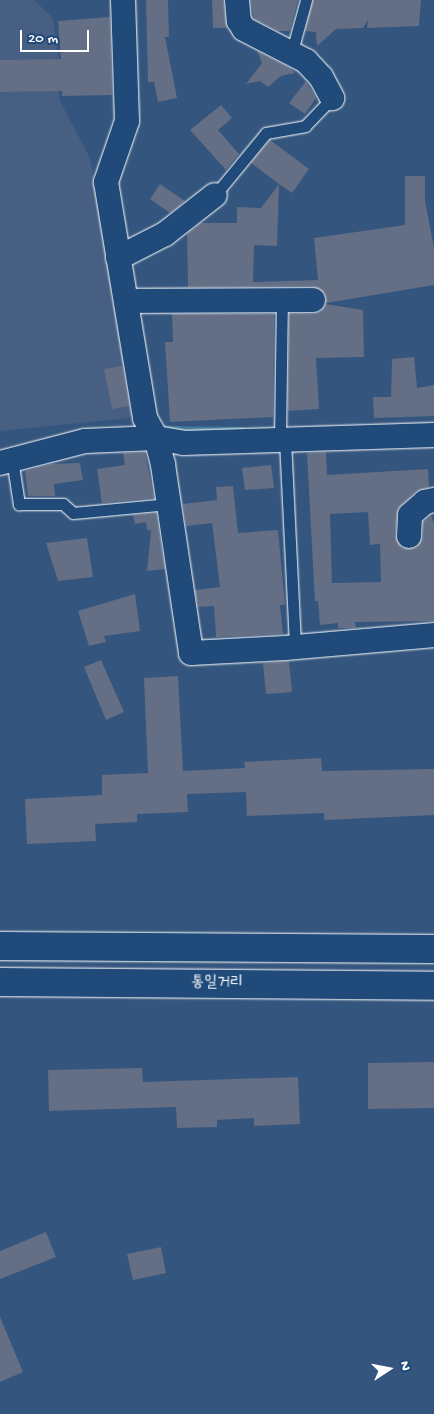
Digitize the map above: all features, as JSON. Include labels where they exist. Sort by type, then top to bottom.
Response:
[{"type":"main road","points":[[0,946],[434,949]]},
{"type":"main road","name":"통일거리","points":[[0,982],[434,986]]},
{"type":"street","points":[[123,0],[127,121],[106,182],[126,301],[152,431],[169,504],[191,653],[295,647],[434,634]]},
{"type":"street","points":[[237,0],[239,21],[244,30],[292,51],[321,77],[332,98]]},
{"type":"street","points":[[118,258],[165,234],[215,195]]},
{"type":"street","points":[[126,301],[313,300]]},
{"type":"street","points":[[6,461],[86,441],[152,431],[183,443],[281,434],[434,435]]},
{"type":"street","points":[[409,536],[410,515],[425,502],[434,500]]},
{"type":"lane","points":[[292,51],[306,0]]},
{"type":"lane","points":[[215,195],[266,133],[305,126],[332,98]]},
{"type":"lane","points":[[282,301],[283,377],[281,434],[295,647]]},
{"type":"lane","points":[[6,461],[19,504],[63,504],[73,513],[169,504]]},
{"type":"shaded area","points":[[0,0],[34,0],[53,18],[59,60],[59,99],[90,158],[138,408],[130,418],[0,431]]},
{"type":"building","points":[[146,0],[168,0],[169,37],[165,37],[177,98],[158,102],[154,82],[148,82]]},
{"type":"building","points":[[212,0],[223,0],[227,28],[213,28]]},
{"type":"building","points":[[251,0],[298,0],[290,31],[278,31],[254,19]]},
{"type":"building","points":[[313,0],[421,0],[419,26],[367,28],[368,20],[363,28],[336,29],[317,46],[316,32],[305,31]]},
{"type":"building","points":[[110,17],[112,95],[62,96],[62,91],[0,92],[0,60],[61,59],[58,21]]},
{"type":"building","points":[[257,51],[290,68],[295,73],[281,76],[268,87],[260,81],[246,84],[262,63]]},
{"type":"building","points":[[306,81],[316,98],[305,114],[289,103]]},
{"type":"building","points":[[221,105],[232,118],[218,130],[239,154],[226,170],[190,130]]},
{"type":"building","points":[[270,140],[309,169],[292,193],[251,163]]},
{"type":"building","points":[[405,176],[425,176],[425,201],[434,248],[434,285],[326,303],[325,293],[313,286],[188,287],[187,234],[201,223],[237,223],[237,207],[261,208],[279,184],[277,246],[254,245],[253,282],[318,280],[314,238],[405,225]]},
{"type":"building","points":[[160,184],[185,201],[170,213],[150,199]]},
{"type":"building","points":[[326,304],[363,310],[364,357],[316,358],[319,409],[288,411],[289,314],[314,314],[320,312]]},
{"type":"building","points":[[172,314],[274,314],[273,417],[170,422],[165,342],[173,342]]},
{"type":"building","points":[[414,357],[417,388],[434,385],[434,416],[374,418],[373,397],[391,397],[392,359]]},
{"type":"building","points":[[122,366],[129,406],[112,409],[104,369]]},
{"type":"building","points":[[145,452],[154,498],[102,503],[97,469],[125,465],[123,453]]},
{"type":"building","points":[[326,452],[327,475],[428,469],[429,487],[416,491],[398,509],[395,535],[402,548],[416,548],[423,537],[423,522],[431,515],[434,524],[434,621],[355,622],[356,628],[338,628],[338,623],[320,625],[318,601],[315,601],[307,453]],"holes":[[[368,512],[370,545],[380,544],[381,582],[332,583],[330,514]]]},
{"type":"building","points":[[80,463],[83,480],[54,484],[55,496],[28,496],[25,471],[51,464]]},
{"type":"building","points":[[271,465],[274,488],[245,490],[242,468]]},
{"type":"building","points":[[233,486],[238,533],[278,530],[285,605],[280,605],[283,634],[216,637],[214,606],[198,607],[195,590],[220,587],[212,523],[186,526],[183,504],[217,500],[216,487]]},
{"type":"building","points":[[156,513],[165,569],[147,571],[151,530],[147,530],[146,522],[135,524],[133,515]]},
{"type":"building","points":[[87,538],[93,577],[58,581],[46,543]]},
{"type":"building","points":[[135,594],[140,631],[104,636],[106,642],[89,646],[78,611]]},
{"type":"building","points":[[101,660],[124,712],[106,720],[84,667]]},
{"type":"building","points":[[289,661],[292,692],[266,694],[263,663]]},
{"type":"building","points":[[178,676],[183,771],[245,768],[244,762],[321,758],[322,771],[434,769],[434,815],[324,820],[324,813],[247,816],[246,792],[187,794],[188,812],[137,814],[137,822],[95,824],[96,841],[27,844],[25,799],[102,795],[102,775],[148,773],[144,678]]},
{"type":"building","points":[[434,1062],[434,1108],[368,1109],[368,1063]]},
{"type":"building","points":[[142,1068],[143,1082],[298,1077],[300,1124],[254,1126],[254,1118],[217,1120],[217,1127],[177,1128],[176,1107],[49,1111],[48,1070]]},
{"type":"building","points":[[46,1232],[56,1257],[0,1279],[0,1251]]},
{"type":"building","points":[[161,1247],[166,1273],[133,1280],[127,1254]]},
{"type":"building","points":[[0,1317],[23,1372],[0,1382]]},
{"type":"waterway","points":[[167,429],[242,430]]}]
